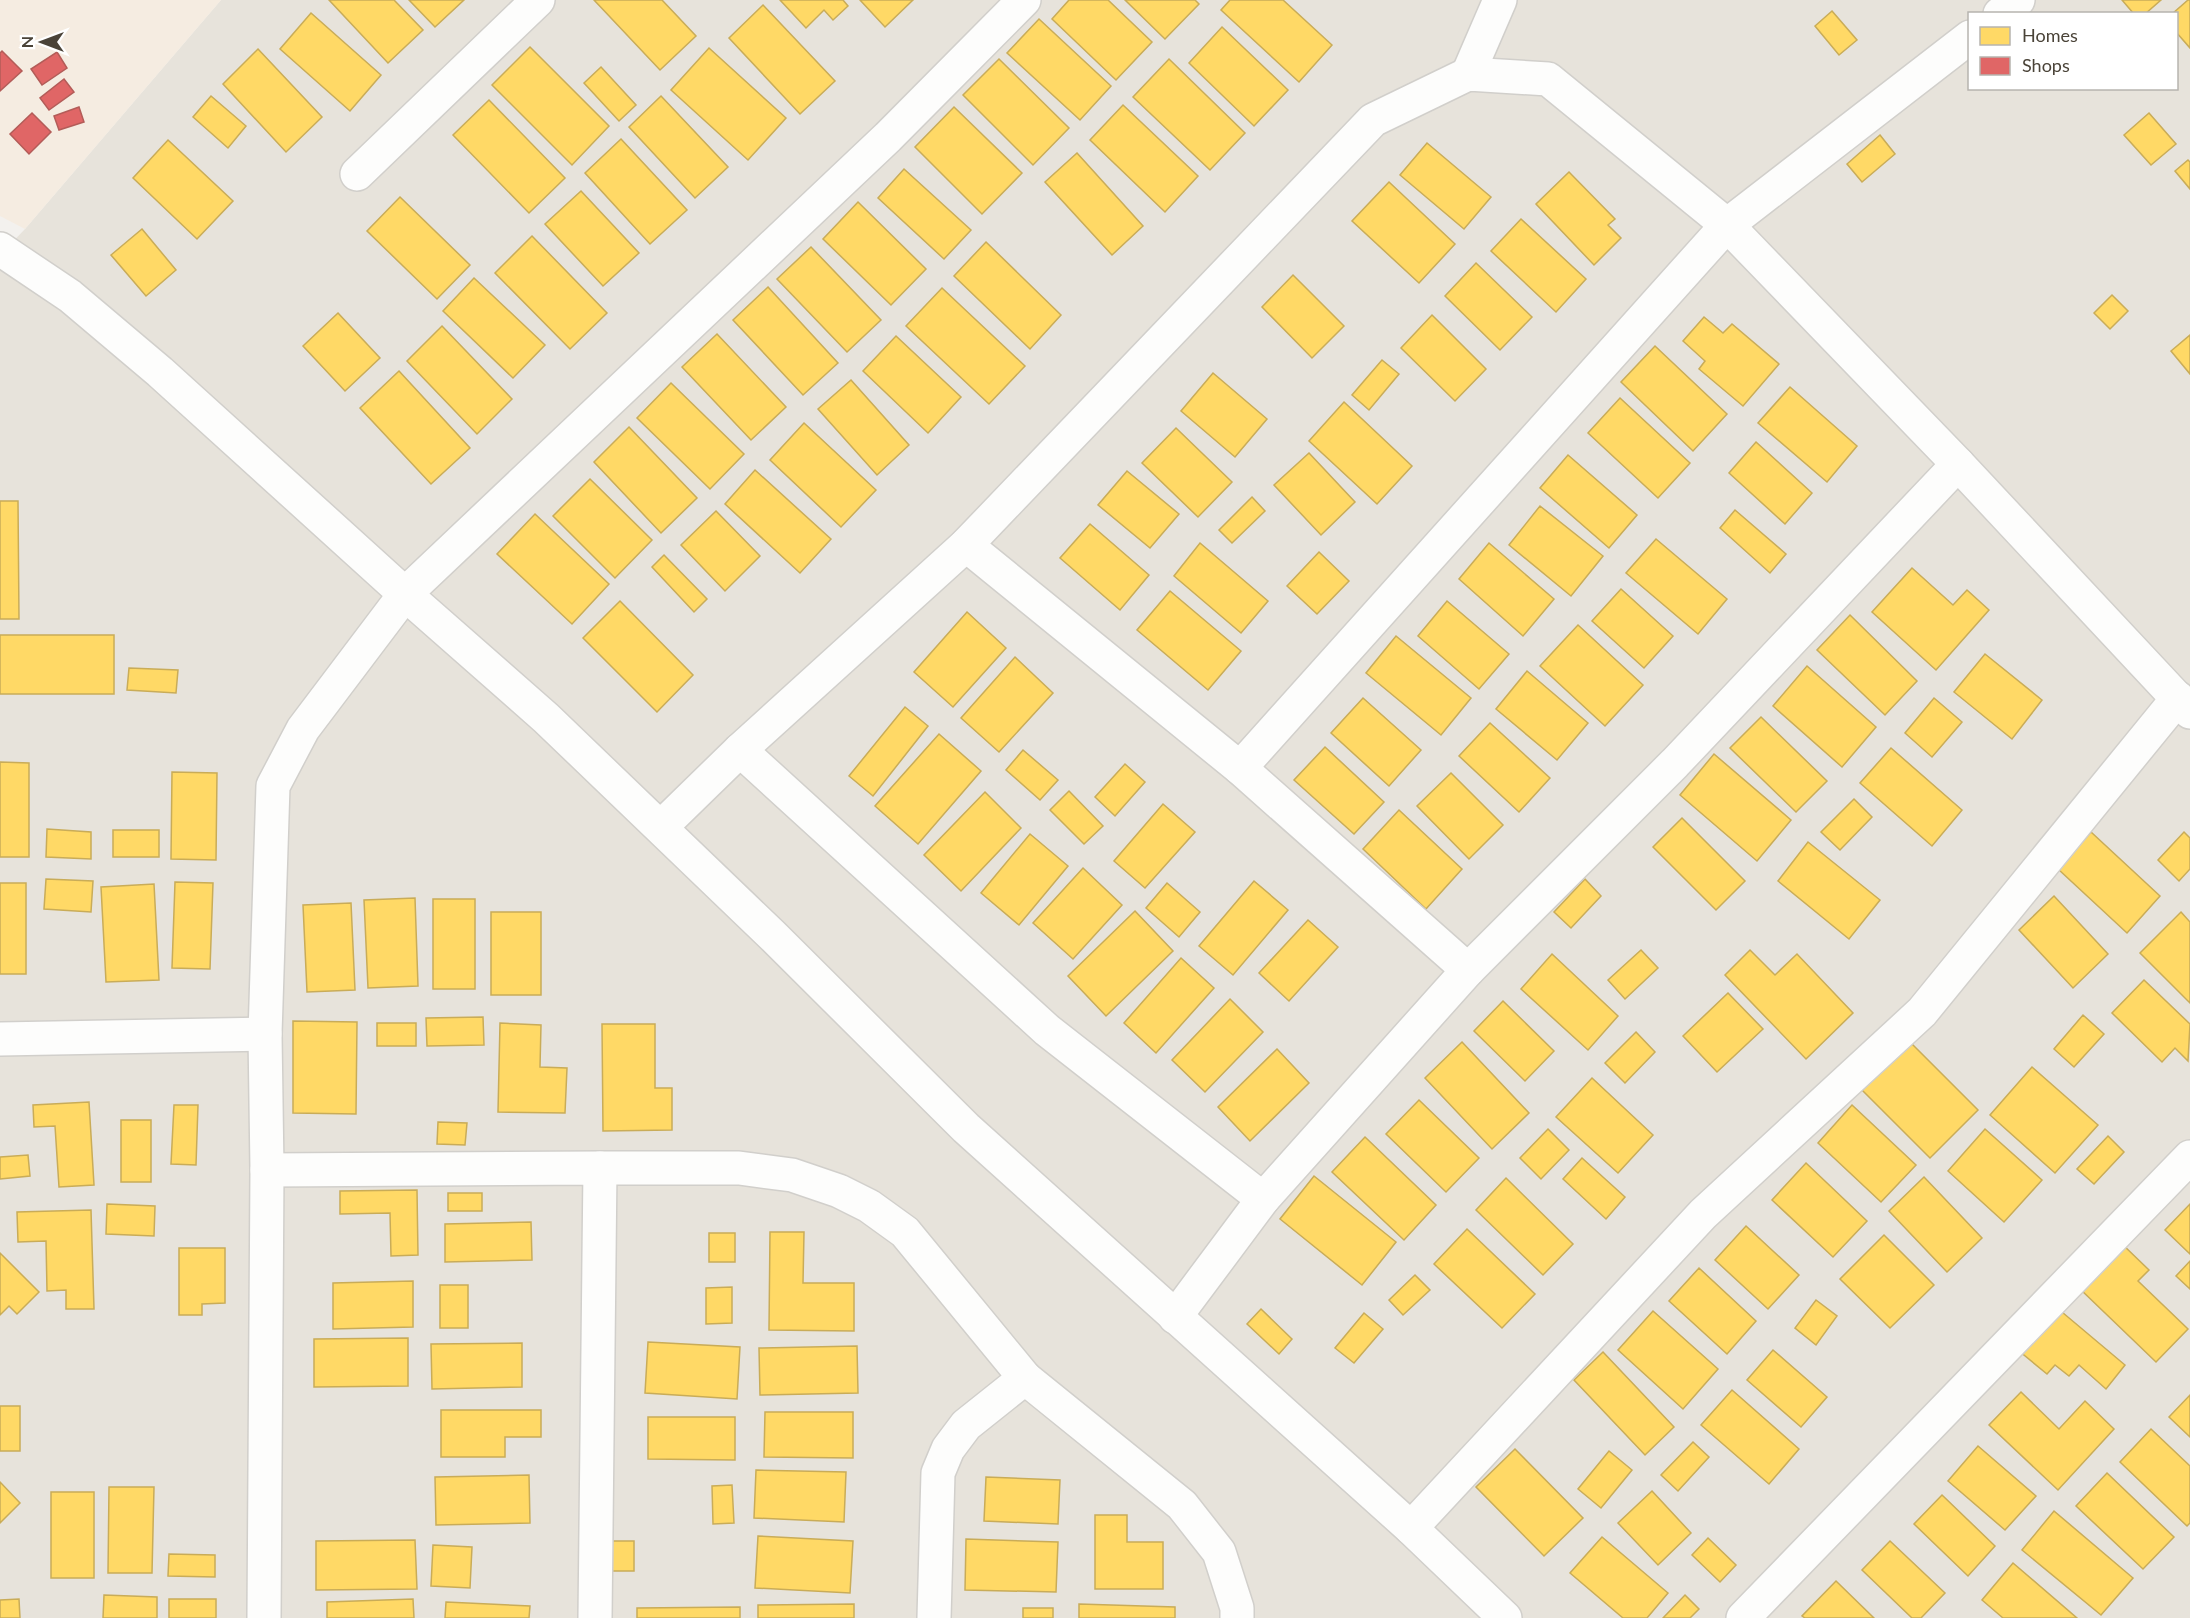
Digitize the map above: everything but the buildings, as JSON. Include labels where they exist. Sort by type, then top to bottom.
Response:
[{"type":"street","points":[[357,174],[538,0]]},
{"type":"street","points":[[264,1618],[267,1170],[265,1034],[273,786],[303,729],[405,594],[888,137],[1024,0]]},
{"type":"street","points":[[1468,74],[1500,0]]},
{"type":"street","points":[[2003,12],[2018,0]]},
{"type":"street","points":[[1240,768],[1727,225],[1968,39]]},
{"type":"street","points":[[661,827],[740,750],[966,546],[1373,120],[1468,74],[1548,79],[1727,225],[1958,464],[2184,705],[1922,1012],[1703,1214],[1412,1528]]},
{"type":"street","points":[[0,249],[70,296],[160,372],[546,718],[661,827],[966,1128],[1412,1528],[1506,1618]]},
{"type":"street","points":[[1175,1317],[1263,1199],[1468,970],[1676,763],[1958,464]]},
{"type":"street","points":[[966,546],[1240,768],[1468,970]]},
{"type":"street","points":[[740,750],[1047,1030],[1263,1199]]},
{"type":"street","points":[[0,1039],[265,1034]]},
{"type":"street","points":[[1743,1618],[2190,1157]]},
{"type":"street","points":[[595,1618],[600,1168]]},
{"type":"street","points":[[267,1170],[739,1168],[792,1175],[839,1191],[869,1206],[905,1232],[1025,1378],[1182,1505],[1219,1552],[1237,1608],[1238,1618]]},
{"type":"street","points":[[934,1618],[938,1473],[948,1449],[966,1425],[1025,1378]]},
{"type":"shaded area","points":[[0,0],[221,0],[25,229],[0,216]]},
{"type":"shaded area","points":[[221,0],[2190,0],[2190,1618],[0,1618],[0,255],[25,229]]}]
